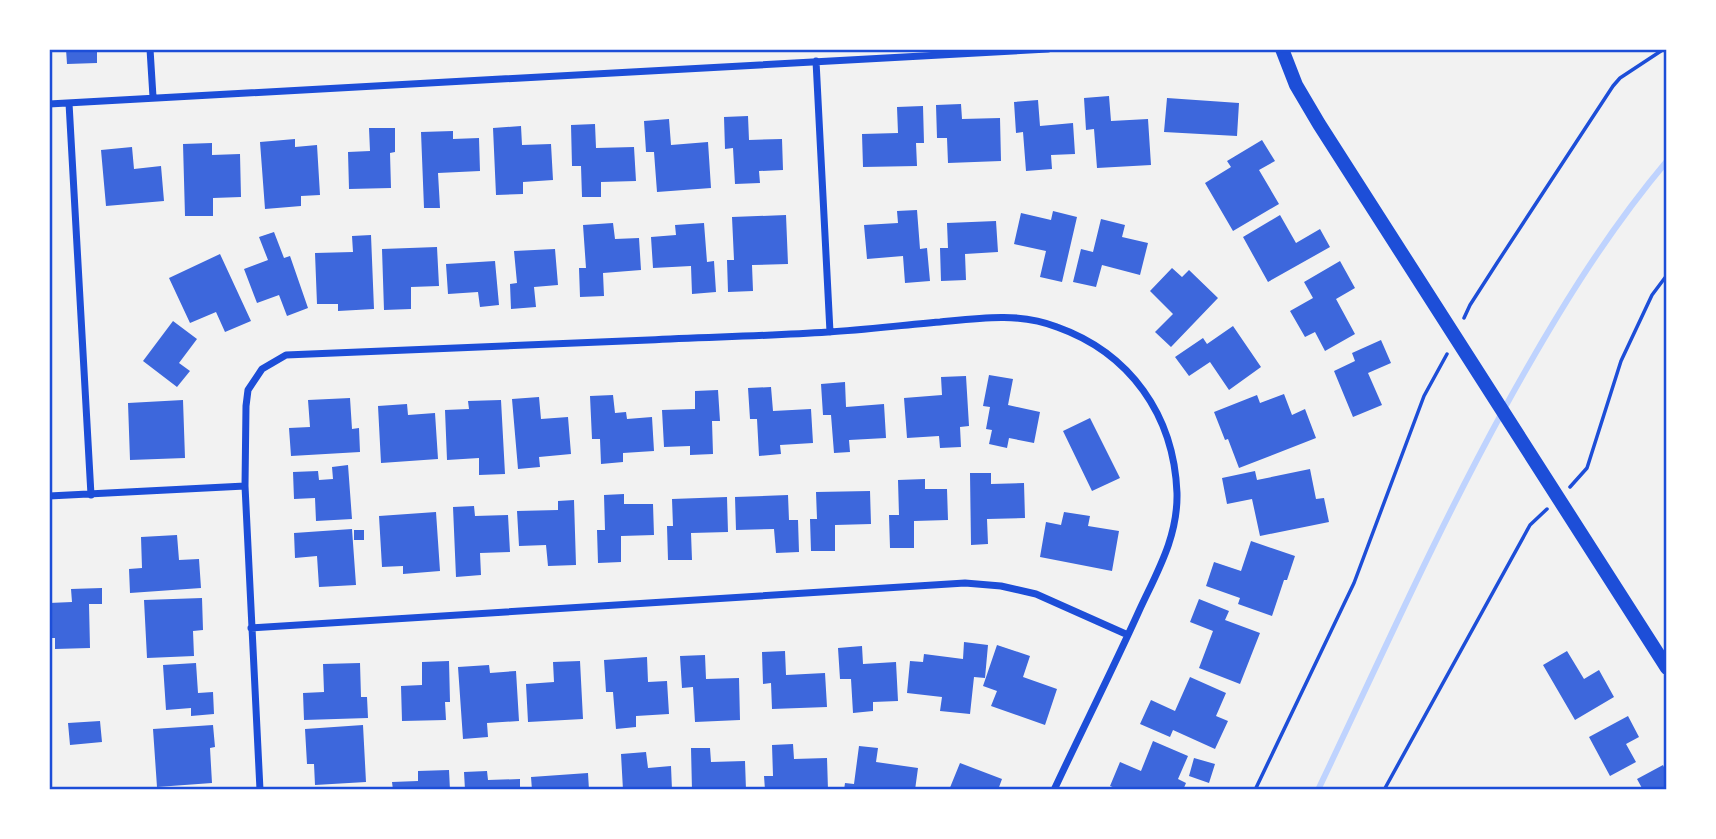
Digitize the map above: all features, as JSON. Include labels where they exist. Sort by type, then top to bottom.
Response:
[{"type":"main road","points":[[1282,49],[1296,85],[1319,124],[1667,668]]},
{"type":"street","points":[[150,49],[153,97]]},
{"type":"street","points":[[49,104],[1048,49]]},
{"type":"street","points":[[816,61],[830,332]]},
{"type":"street","points":[[69,103],[91,495]]},
{"type":"street","points":[[260,790],[245,486],[248,390],[262,369],[286,355],[830,332],[994,317],[1027,319],[1055,326],[1081,337],[1106,353],[1135,378],[1150,399],[1164,429],[1174,462],[1177,494],[1171,540],[1054,790]]},
{"type":"street","points":[[49,496],[245,486]]},
{"type":"street","points":[[251,628],[965,583],[1001,586],[1036,594],[1128,635]]},
{"type":"path","points":[[1470,305],[1613,86],[1620,78],[1664,49]]},
{"type":"path","points":[[1583,474],[1621,361],[1652,295],[1667,275]]},
{"type":"path","points":[[1255,790],[1354,583],[1424,396],[1437,374]]},
{"type":"path","points":[[1384,790],[1530,525]]},
{"type":"building","points":[[66,49],[97,49],[97,63],[67,64]]},
{"type":"building","points":[[1109,96],[1111,121],[1148,119],[1151,165],[1097,168],[1094,129],[1086,130],[1084,98]]},
{"type":"building","points":[[1167,98],[1239,103],[1237,136],[1164,132]]},
{"type":"building","points":[[1038,100],[1040,126],[1073,123],[1075,154],[1051,155],[1052,169],[1026,171],[1023,132],[1016,133],[1014,102]]},
{"type":"building","points":[[961,104],[962,119],[1000,118],[1001,161],[948,163],[947,138],[937,138],[936,105]]},
{"type":"building","points":[[923,106],[924,143],[916,143],[917,166],[863,167],[862,134],[898,133],[897,107]]},
{"type":"building","points":[[748,116],[749,140],[782,139],[783,170],[759,171],[760,183],[735,184],[733,148],[725,149],[724,117]]},
{"type":"building","points":[[669,119],[671,145],[708,142],[711,188],[657,192],[654,152],[646,152],[644,121]]},
{"type":"building","points":[[595,124],[596,148],[634,147],[636,181],[601,182],[601,197],[582,197],[581,166],[572,166],[571,125]]},
{"type":"building","points":[[521,126],[522,145],[551,144],[553,180],[523,182],[523,194],[496,195],[493,128]]},
{"type":"building","points":[[369,128],[395,128],[395,152],[390,153],[391,188],[349,189],[348,152],[370,151]]},
{"type":"building","points":[[453,131],[453,139],[479,138],[480,171],[438,173],[440,208],[424,208],[421,132]]},
{"type":"building","points":[[295,139],[295,147],[317,145],[320,195],[301,196],[301,206],[265,209],[260,142]]},
{"type":"building","points":[[1262,140],[1275,161],[1259,170],[1279,204],[1233,231],[1205,183],[1231,167],[1227,161]]},
{"type":"building","points":[[212,143],[212,155],[240,154],[241,197],[213,198],[213,216],[185,216],[183,144]]},
{"type":"building","points":[[132,147],[134,169],[161,166],[164,201],[106,206],[101,150]]},
{"type":"building","points":[[917,210],[920,249],[927,248],[930,281],[905,283],[903,256],[867,259],[864,225],[898,223],[897,211]]},
{"type":"building","points":[[1053,211],[1077,217],[1062,282],[1040,277],[1046,251],[1014,244],[1021,213],[1051,220]]},
{"type":"building","points":[[786,215],[788,264],[752,265],[753,291],[728,292],[727,260],[734,260],[732,217]]},
{"type":"building","points":[[1280,215],[1296,243],[1320,229],[1330,247],[1268,282],[1243,237]]},
{"type":"building","points":[[1101,219],[1125,225],[1122,237],[1148,243],[1140,275],[1102,265],[1096,287],[1073,282],[1081,249],[1093,252]]},
{"type":"building","points":[[996,221],[998,252],[965,254],[966,280],[941,281],[940,248],[948,248],[947,223]]},
{"type":"building","points":[[613,223],[615,239],[639,238],[641,270],[603,273],[604,296],[580,297],[579,268],[586,268],[583,225]]},
{"type":"building","points":[[704,223],[707,262],[714,261],[716,292],[692,294],[691,266],[653,268],[651,237],[676,235],[675,225]]},
{"type":"building","points":[[274,232],[284,258],[290,256],[308,308],[287,316],[279,295],[257,303],[244,269],[268,260],[259,237]]},
{"type":"building","points":[[371,235],[374,309],[338,311],[338,304],[317,304],[315,253],[353,252],[352,236]]},
{"type":"building","points":[[437,247],[439,286],[411,287],[411,309],[384,310],[382,249]]},
{"type":"building","points":[[555,249],[558,285],[534,287],[536,307],[511,309],[510,284],[517,283],[514,251]]},
{"type":"building","points":[[220,254],[251,321],[225,332],[216,312],[190,323],[169,278]]},
{"type":"building","points":[[495,261],[499,305],[480,307],[478,292],[448,294],[446,264]]},
{"type":"building","points":[[1340,261],[1355,288],[1336,299],[1355,334],[1325,351],[1315,332],[1305,337],[1290,311],[1313,298],[1304,282]]},
{"type":"building","points":[[1172,268],[1182,277],[1189,270],[1218,298],[1171,347],[1155,332],[1173,314],[1150,291]]},
{"type":"building","points":[[173,321],[197,339],[179,363],[190,371],[177,387],[143,361]]},
{"type":"building","points":[[1233,326],[1261,367],[1229,390],[1210,362],[1189,376],[1175,357],[1203,338],[1207,344]]},
{"type":"building","points":[[1381,340],[1391,363],[1368,373],[1382,405],[1353,417],[1334,371],[1355,361],[1352,353]]},
{"type":"building","points":[[989,375],[1013,379],[1008,405],[1040,412],[1034,443],[1009,438],[1007,448],[989,444],[992,430],[986,429],[990,407],[983,406]]},
{"type":"building","points":[[966,376],[969,426],[960,427],[961,447],[940,448],[939,436],[907,438],[904,398],[942,395],[941,377]]},
{"type":"building","points":[[845,382],[846,407],[884,404],[886,438],[849,440],[850,452],[834,453],[831,415],[823,415],[821,384]]},
{"type":"building","points":[[771,387],[773,411],[811,409],[813,443],[780,445],[781,454],[759,456],[757,419],[750,419],[748,388]]},
{"type":"building","points":[[718,390],[720,421],[712,421],[713,454],[690,455],[690,446],[664,447],[662,410],[695,409],[695,391]]},
{"type":"building","points":[[1284,394],[1292,415],[1305,409],[1316,438],[1239,468],[1214,412],[1257,395],[1260,403]]},
{"type":"building","points":[[613,395],[615,413],[626,412],[627,419],[652,417],[654,451],[623,453],[623,462],[601,464],[600,439],[592,439],[590,396]]},
{"type":"building","points":[[539,397],[541,419],[568,417],[571,454],[539,457],[540,467],[518,469],[512,399]]},
{"type":"building","points":[[350,398],[352,429],[359,428],[360,452],[291,456],[289,428],[310,427],[308,400]]},
{"type":"building","points":[[183,400],[185,458],[130,460],[128,403]]},
{"type":"building","points":[[501,400],[505,474],[479,475],[479,458],[447,460],[445,410],[469,409],[468,401]]},
{"type":"building","points":[[407,404],[408,415],[435,413],[438,459],[381,463],[378,406]]},
{"type":"building","points":[[1090,418],[1120,478],[1092,491],[1063,431]]},
{"type":"building","points":[[348,465],[352,519],[316,521],[315,498],[294,499],[293,472],[318,471],[319,480],[333,479],[332,467]]},
{"type":"building","points":[[1310,469],[1316,499],[1324,498],[1329,522],[1260,536],[1252,499],[1227,504],[1222,478],[1255,471],[1257,480]]},
{"type":"building","points":[[970,473],[991,473],[991,484],[1024,483],[1025,518],[987,519],[988,544],[971,545]]},
{"type":"building","points":[[925,479],[925,489],[947,489],[948,520],[914,521],[914,548],[890,548],[889,515],[899,515],[898,480]]},
{"type":"building","points":[[870,491],[871,524],[835,525],[835,551],[811,551],[810,519],[817,519],[816,492]]},
{"type":"building","points":[[624,494],[624,504],[653,504],[654,535],[621,536],[621,562],[598,563],[597,530],[605,530],[604,495]]},
{"type":"building","points":[[788,495],[789,520],[798,520],[799,552],[776,553],[774,529],[736,530],[735,497]]},
{"type":"building","points":[[727,497],[728,532],[691,533],[692,560],[668,560],[667,526],[673,526],[672,499]]},
{"type":"building","points":[[574,500],[576,565],[548,566],[546,545],[519,546],[517,511],[558,510],[558,501]]},
{"type":"building","points":[[474,506],[475,516],[508,515],[510,552],[480,553],[481,575],[456,577],[453,507]]},
{"type":"building","points":[[436,512],[440,571],[403,574],[403,566],[382,567],[379,516]]},
{"type":"building","points":[[1064,512],[1090,516],[1088,526],[1119,531],[1112,571],[1040,557],[1046,522],[1061,525]]},
{"type":"building","points":[[352,529],[356,585],[319,587],[317,556],[295,558],[294,533]]},
{"type":"building","points":[[354,530],[364,530],[364,540],[354,540]]},
{"type":"building","points":[[177,535],[179,560],[199,559],[201,588],[130,593],[129,569],[142,568],[141,537]]},
{"type":"building","points":[[1251,541],[1295,556],[1272,616],[1238,604],[1240,598],[1206,586],[1214,562],[1241,571]]},
{"type":"building","points":[[102,588],[102,604],[89,604],[90,648],[55,649],[55,638],[49,638],[49,603],[72,602],[71,589]]},
{"type":"building","points":[[202,598],[203,630],[193,631],[194,656],[147,658],[144,600]]},
{"type":"building","points":[[1199,599],[1229,611],[1225,620],[1260,633],[1240,684],[1199,668],[1213,631],[1190,622]]},
{"type":"building","points":[[964,642],[988,645],[985,678],[974,677],[970,714],[940,711],[942,697],[907,693],[910,661],[923,662],[924,654],[963,659]]},
{"type":"building","points":[[997,645],[1030,656],[1023,677],[1057,689],[1045,725],[991,706],[997,691],[983,686]]},
{"type":"building","points":[[862,646],[863,664],[896,662],[898,701],[873,702],[873,711],[853,713],[851,679],[840,679],[838,648]]},
{"type":"building","points":[[785,651],[786,675],[825,673],[827,707],[772,709],[771,683],[763,684],[762,652]]},
{"type":"building","points":[[1567,651],[1584,679],[1599,670],[1614,697],[1575,720],[1543,665]]},
{"type":"building","points":[[705,655],[706,679],[739,678],[740,720],[695,722],[693,687],[682,688],[680,656]]},
{"type":"building","points":[[647,657],[648,682],[667,681],[669,714],[636,716],[636,727],[616,729],[613,692],[606,692],[604,660]]},
{"type":"building","points":[[449,661],[450,702],[445,702],[446,720],[402,721],[401,686],[422,685],[422,662]]},
{"type":"building","points":[[580,661],[583,719],[528,722],[526,684],[554,682],[553,662]]},
{"type":"building","points":[[196,663],[198,693],[213,692],[214,714],[191,716],[191,708],[166,710],[163,665]]},
{"type":"building","points":[[360,663],[361,697],[367,697],[368,718],[304,720],[303,693],[324,692],[323,664]]},
{"type":"building","points":[[489,665],[490,673],[516,671],[519,721],[487,723],[488,737],[463,739],[458,667]]},
{"type":"building","points":[[1190,677],[1226,693],[1216,716],[1228,721],[1215,749],[1173,730],[1170,737],[1140,724],[1151,700],[1175,711]]},
{"type":"building","points":[[1628,716],[1639,737],[1626,744],[1636,762],[1610,776],[1589,737]]},
{"type":"building","points":[[100,721],[102,742],[70,745],[68,723]]},
{"type":"building","points":[[213,725],[215,747],[210,748],[212,783],[157,787],[153,729]]},
{"type":"building","points":[[363,725],[366,782],[315,785],[314,764],[307,764],[305,729]]},
{"type":"building","points":[[1153,741],[1188,756],[1178,779],[1186,783],[1183,790],[1120,790],[1110,786],[1120,762],[1141,771]]},
{"type":"building","points":[[793,744],[794,759],[827,758],[828,790],[765,790],[764,776],[773,776],[772,745]]},
{"type":"building","points":[[859,746],[878,748],[876,762],[918,768],[915,790],[844,790],[845,783],[854,784]]},
{"type":"building","points":[[691,748],[710,748],[711,762],[745,761],[746,790],[692,790]]},
{"type":"building","points":[[646,752],[648,768],[671,766],[672,790],[623,790],[621,754]]},
{"type":"building","points":[[1194,758],[1215,764],[1209,783],[1189,776]]},
{"type":"building","points":[[960,763],[1002,779],[998,790],[949,790]]},
{"type":"building","points":[[1663,765],[1667,773],[1667,790],[1643,790],[1637,779]]},
{"type":"building","points":[[449,770],[450,790],[393,790],[392,782],[418,781],[418,771]]},
{"type":"building","points":[[487,771],[488,780],[520,779],[520,790],[465,790],[464,772]]},
{"type":"building","points":[[588,773],[589,790],[532,790],[531,777]]},
{"type":"waterway","points":[[1318,790],[1431,550],[1504,409],[1600,250],[1667,161]]}]
